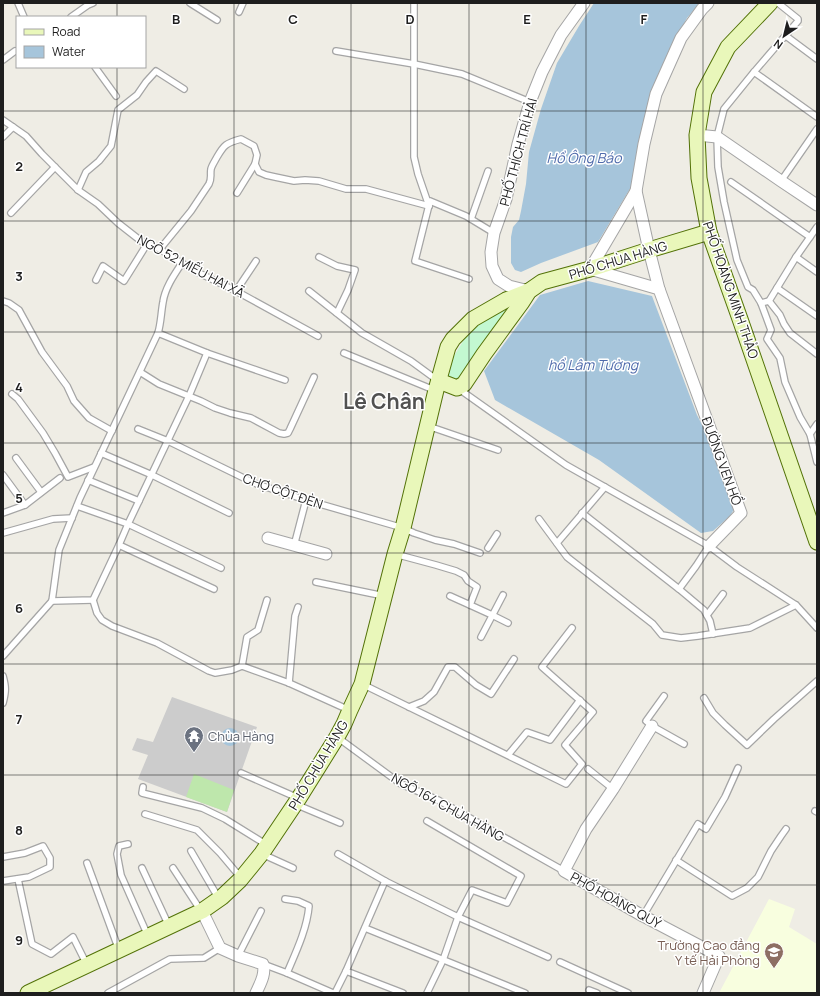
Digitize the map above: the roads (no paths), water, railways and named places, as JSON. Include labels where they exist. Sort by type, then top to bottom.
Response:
[{"type":"street","name":"PHỐ THÍCH TRÍ HẢI","points":[[529,291],[509,286],[498,279],[492,266],[491,252],[494,233],[506,199],[518,144],[530,102],[542,72],[561,35],[584,3]]},
{"type":"street","points":[[659,289],[590,269],[636,191],[644,144],[656,94],[681,38],[708,3]]},
{"type":"street","name":"PHỐ HOÀNG MINH THẢO","points":[[770,3],[728,47],[704,92],[697,135],[699,178],[709,232],[817,542]]},
{"type":"street","points":[[697,135],[717,137],[817,205]]},
{"type":"street","points":[[636,191],[659,289]]},
{"type":"street","name":"PHỐ CHÙA HÀNG","points":[[28,993],[202,912],[220,899],[241,878],[265,849],[297,801],[337,737],[362,684],[403,528],[437,386],[448,347],[453,339],[473,319],[506,300],[529,291],[542,282],[590,269],[709,232]]},
{"type":"street","name":"ĐƯỜNG VEN HỒ","points":[[659,289],[741,512],[709,546]]},
{"type":"street","name":"PHỐ CHÙA HÀNG","points":[[457,388],[464,384],[529,291]]},
{"type":"street","points":[[437,386],[457,388]]},
{"type":"street","points":[[268,538],[326,554]]},
{"type":"street","name":"PHỐ HOÀNG QUÝ","points":[[652,726],[613,790],[586,829],[564,871],[643,916],[719,956],[703,993]]},
{"type":"street","points":[[202,912],[220,948],[238,956],[264,964],[265,970],[256,993]]},
{"type":"lane","points":[[18,3],[24,16]]},
{"type":"lane","points":[[72,16],[93,3]]},
{"type":"lane","points":[[190,3],[217,20]]},
{"type":"lane","points":[[239,12],[243,3]]},
{"type":"lane","points":[[414,3],[414,157],[428,206]]},
{"type":"lane","points":[[778,3],[798,19],[797,24],[754,72],[724,109],[717,137],[718,167],[736,260],[748,287],[753,290],[760,303],[771,330],[767,339],[780,358],[785,382],[800,416],[810,434],[817,462]]},
{"type":"lane","points":[[786,36],[817,59]]},
{"type":"lane","points":[[3,60],[16,51]]},
{"type":"lane","points":[[336,51],[414,64],[462,74],[530,102]]},
{"type":"lane","points":[[96,68],[116,96]]},
{"type":"lane","points":[[78,190],[86,172],[99,161],[111,146],[118,110],[137,96],[146,82],[156,71],[184,90]]},
{"type":"lane","points":[[754,72],[817,117]]},
{"type":"lane","name":"NGÕ 52 MIẾU HAI XÃ","points":[[3,120],[26,136],[55,168],[78,190],[98,204],[140,241],[160,249],[197,272],[236,291],[318,336]]},
{"type":"lane","points":[[3,137],[13,127]]},
{"type":"lane","points":[[781,181],[817,129]]},
{"type":"lane","points":[[160,249],[191,211],[209,184],[211,179],[210,170],[223,147],[230,142],[241,139],[254,146],[257,155],[255,164],[237,193]]},
{"type":"lane","points":[[255,164],[259,172],[266,175],[294,181],[320,181],[346,189],[366,189],[428,206]]},
{"type":"lane","points":[[11,213],[55,168]]},
{"type":"lane","points":[[471,219],[488,171]]},
{"type":"lane","points":[[731,182],[810,237]]},
{"type":"lane","points":[[468,279],[415,261],[430,201],[466,216],[494,233]]},
{"type":"lane","points":[[760,303],[769,301],[796,257],[817,227]]},
{"type":"lane","points":[[96,280],[103,266],[124,281],[148,244]]},
{"type":"lane","points":[[319,257],[337,266],[355,270],[348,290],[337,313]]},
{"type":"lane","points":[[796,257],[817,272]]},
{"type":"lane","points":[[236,291],[256,261]]},
{"type":"lane","points":[[3,656],[52,601],[59,550],[88,480],[158,333],[161,323],[163,301],[172,277],[182,263]]},
{"type":"lane","points":[[778,288],[817,316]]},
{"type":"lane","points":[[309,291],[362,333],[411,361],[437,386]]},
{"type":"lane","points":[[3,301],[19,310],[42,352],[67,386],[74,401],[89,418],[112,431]]},
{"type":"lane","points":[[769,301],[780,315],[790,333],[817,354]]},
{"type":"lane","points":[[158,333],[207,353],[284,380]]},
{"type":"lane","points":[[207,353],[189,396],[93,600],[97,613],[102,620],[112,626],[157,644],[209,671],[215,673],[232,670],[242,666],[290,683],[350,710]]},
{"type":"lane","points":[[344,353],[437,386]]},
{"type":"lane","points":[[140,372],[159,384],[225,412],[250,418],[279,433],[284,434],[288,433],[314,377]]},
{"type":"lane","points":[[457,388],[566,465],[709,546],[737,567],[796,605],[817,628]]},
{"type":"lane","points":[[12,394],[18,399],[43,433],[68,477],[94,467]]},
{"type":"lane","points":[[810,434],[817,424]]},
{"type":"lane","points":[[427,425],[498,450]]},
{"type":"lane","name":"CHỢ CỘT ĐÈN","points":[[138,429],[168,441],[254,483],[480,553]]},
{"type":"lane","points":[[101,453],[152,475],[229,513]]},
{"type":"lane","points":[[16,458],[41,492]]},
{"type":"lane","points":[[3,475],[25,504]]},
{"type":"lane","points":[[3,513],[25,504],[60,478]]},
{"type":"lane","points":[[88,480],[139,501]]},
{"type":"lane","points":[[557,544],[605,487]]},
{"type":"lane","points":[[294,546],[306,500]]},
{"type":"lane","points":[[77,506],[128,524],[221,568]]},
{"type":"lane","points":[[582,513],[704,610],[710,621],[713,634]]},
{"type":"lane","points":[[3,533],[53,519],[72,518]]},
{"type":"lane","points":[[539,519],[567,557],[652,624],[662,635],[681,638],[750,628],[796,605]]},
{"type":"lane","points":[[488,548],[497,534]]},
{"type":"lane","points":[[119,546],[214,589]]},
{"type":"lane","points":[[679,589],[709,546]]},
{"type":"lane","points":[[395,554],[456,571],[464,575],[468,581],[477,587],[470,605]]},
{"type":"lane","points":[[316,582],[384,597]]},
{"type":"lane","points":[[707,616],[723,594]]},
{"type":"lane","points":[[481,637],[503,595]]},
{"type":"lane","points":[[450,596],[508,623]]},
{"type":"lane","points":[[52,601],[93,600]]},
{"type":"lane","points":[[242,666],[247,637],[258,630],[267,600]]},
{"type":"lane","points":[[290,683],[295,616],[298,607]]},
{"type":"lane","points":[[362,684],[566,784],[582,764],[565,745],[593,712],[542,667],[572,628]]},
{"type":"lane","points":[[409,707],[424,701],[434,692],[448,667],[456,666],[476,686],[491,694],[514,659]]},
{"type":"lane","points":[[3,676],[6,693],[3,703]]},
{"type":"lane","points":[[704,698],[713,713],[747,745],[817,681]]},
{"type":"lane","points":[[664,696],[646,721],[684,744]]},
{"type":"lane","points":[[508,755],[527,732],[550,740],[580,700]]},
{"type":"lane","name":"NGÕ 164 CHÙA HÀNG","points":[[337,737],[401,784],[438,800],[564,871]]},
{"type":"lane","points":[[643,916],[698,824],[706,829],[725,796],[738,768]]},
{"type":"lane","points":[[588,769],[613,790]]},
{"type":"lane","points":[[241,773],[340,823]]},
{"type":"lane","points":[[143,788],[142,793],[202,808],[225,819],[293,868]]},
{"type":"lane","points":[[145,814],[197,830],[220,852],[241,878]]},
{"type":"lane","points":[[427,821],[521,876],[507,903],[472,890],[458,917],[443,960],[427,993]]},
{"type":"lane","points":[[676,860],[732,896],[747,888],[758,877],[771,851],[786,829]]},
{"type":"lane","points":[[128,844],[119,846],[117,854],[121,875],[148,936]]},
{"type":"lane","points":[[3,857],[25,853],[43,846],[50,858],[50,867],[30,877],[3,881]]},
{"type":"lane","points":[[192,852],[220,899]]},
{"type":"lane","points":[[338,854],[385,881],[458,917],[548,957]]},
{"type":"lane","points":[[87,863],[119,950]]},
{"type":"lane","points":[[142,868],[169,927]]},
{"type":"lane","points":[[173,868],[202,912]]},
{"type":"lane","points":[[18,879],[32,944],[51,954],[73,937],[87,965]]},
{"type":"lane","points":[[264,964],[334,993],[346,971],[385,881]]},
{"type":"lane","points":[[284,899],[309,906],[305,926],[287,973]]},
{"type":"lane","points":[[238,956],[261,911]]},
{"type":"lane","points":[[364,928],[525,993]]},
{"type":"lane","points":[[108,993],[170,959],[204,958],[220,948]]},
{"type":"lane","points":[[560,962],[628,993]]},
{"type":"lane","points":[[346,971],[403,993]]},
{"type":"lane","points":[[589,990],[597,993]]},
{"type":"water","name":"Hồ Ông Báo","points":[[594,3],[700,3],[687,18],[672,46],[648,104],[648,113],[631,187],[598,242],[521,272],[515,270],[511,263],[511,237],[513,227],[519,220],[521,211],[526,184],[529,152],[541,109],[557,63]]},
{"type":"water","name":"hồ Lâm Tường","points":[[588,281],[652,296],[697,415],[720,460],[736,506],[730,516],[713,531],[701,533],[599,460],[495,400],[484,371],[540,295]]},
{"type":"water","points":[[230,728],[236,731],[239,737],[236,743],[230,746],[224,743],[221,737],[224,731]]},
{"type":"place","name":"Chùa Hàng","points":[[194,753]]},
{"type":"place","name":"Trường Cao đẳng Y tế Hải Phòng","points":[[774,969]]},
{"type":"district","name":"Lê Chân","points":[[384,401]]}]
